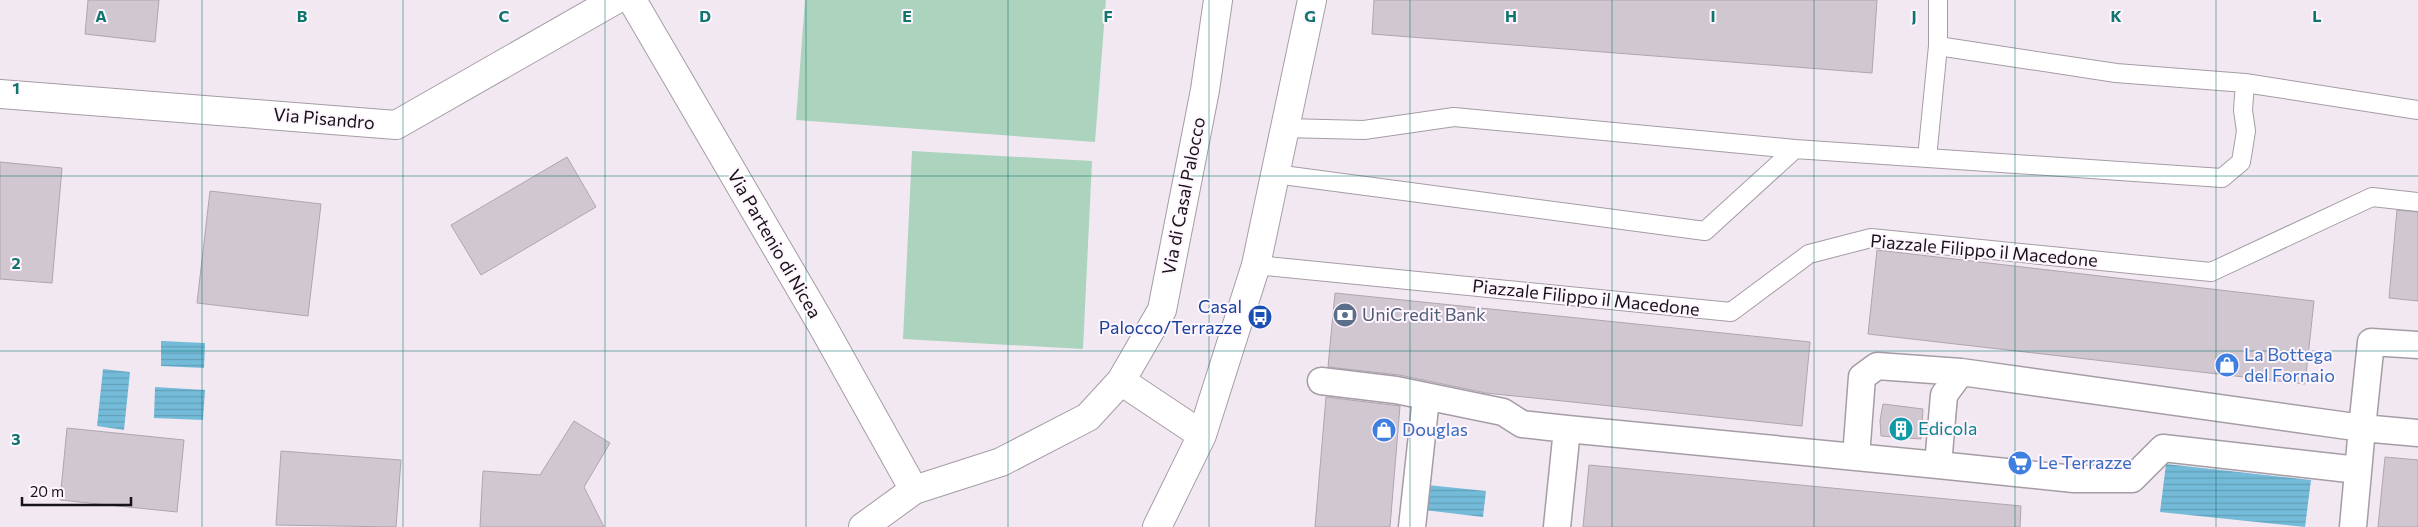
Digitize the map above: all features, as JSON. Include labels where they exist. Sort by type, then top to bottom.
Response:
[{"type":"street","name":"Via Pisandro","points":[[0,94],[396,125],[615,0]]},
{"type":"street","name":"Via Partenio di Nicea","points":[[632,0],[822,327],[914,490]]},
{"type":"street","name":"Via di Casal Palocco","points":[[863,527],[914,490],[1001,462],[1088,417],[1121,381],[1162,310],[1205,90],[1218,0]]},
{"type":"street","points":[[1157,527],[1202,435],[1256,265],[1312,0]]},
{"type":"street","points":[[2353,527],[2371,342],[2418,344]]},
{"type":"street","points":[[1856,457],[1862,377],[1877,366],[1961,372],[2362,428],[2418,433]]},
{"type":"street","points":[[1938,465],[1944,395],[1961,372]]},
{"type":"street","points":[[1121,381],[1202,435]]},
{"type":"street","points":[[1321,381],[1396,390],[1426,398],[1503,412],[1522,424],[2074,479],[2132,479],[2163,448],[2358,470]]},
{"type":"street","points":[[1412,527],[1426,398]]},
{"type":"street","points":[[1556,527],[1567,429]]},
{"type":"lane","points":[[1927,158],[1938,46],[1938,0]]},
{"type":"lane","points":[[1938,46],[2116,73],[2245,83],[2418,110]]},
{"type":"lane","points":[[1285,128],[1364,130],[1454,117],[1795,149],[2222,178],[2241,162],[2246,130],[2242,110],[2245,83]]},
{"type":"lane","points":[[1275,174],[1705,231],[1795,149]]},
{"type":"lane","name":"Piazzale Filippo il Macedone","points":[[1256,265],[1731,312],[1809,254],[1871,238],[2211,272],[2372,198],[2418,202]]},
{"type":"green space","points":[[805,0],[1106,0],[1095,142],[796,120]]},
{"type":"green space","points":[[912,151],[1092,161],[1083,349],[903,339]]},
{"type":"water","points":[[161,341],[205,343],[204,368],[161,366]]},
{"type":"water","points":[[103,369],[130,372],[124,430],[97,426]]},
{"type":"water","points":[[155,387],[205,390],[203,420],[154,418]]},
{"type":"water","points":[[2166,464],[2311,480],[2305,527],[2160,512]]},
{"type":"water","points":[[1427,485],[1486,491],[1483,517],[1424,510]]},
{"type":"building","points":[[88,0],[159,0],[155,42],[85,34]]},
{"type":"building","points":[[1374,0],[1877,0],[1872,73],[1372,34]]},
{"type":"building","points":[[567,157],[596,207],[481,275],[451,225]]},
{"type":"building","points":[[0,162],[62,168],[52,283],[0,279]]},
{"type":"building","points":[[210,191],[321,204],[308,316],[197,303]]},
{"type":"building","points":[[2397,210],[2418,212],[2418,301],[2389,298]]},
{"type":"building","points":[[1877,250],[2314,301],[2305,384],[1868,334]]},
{"type":"building","points":[[1335,293],[1810,342],[1802,426],[1486,393],[1399,375],[1328,367]]},
{"type":"building","points":[[1326,397],[1400,406],[1390,527],[1315,527]]},
{"type":"building","name":"Edicola","points":[[1883,404],[1923,409],[1921,439],[1881,436],[1880,421]]},
{"type":"building","points":[[574,421],[610,443],[584,487],[604,527],[480,527],[483,471],[540,475]]},
{"type":"building","points":[[67,428],[184,440],[177,512],[60,500]]},
{"type":"building","points":[[281,451],[401,460],[396,527],[276,525]]},
{"type":"building","points":[[2385,457],[2418,460],[2418,527],[2378,527]]},
{"type":"building","points":[[1589,465],[2021,506],[2020,527],[1583,527]]},
{"type":"place","name":"UniCredit Bank","points":[[1345,315]]},
{"type":"place","name":"Casal Palocco/Terrazze","points":[[1260,317]]},
{"type":"place","name":"La Bottega del Fornaio","points":[[2227,365]]},
{"type":"place","name":"Edicola","points":[[1901,429]]},
{"type":"place","name":"Douglas","points":[[1384,430]]},
{"type":"place","name":"Le Terrazze","points":[[2020,463]]}]
